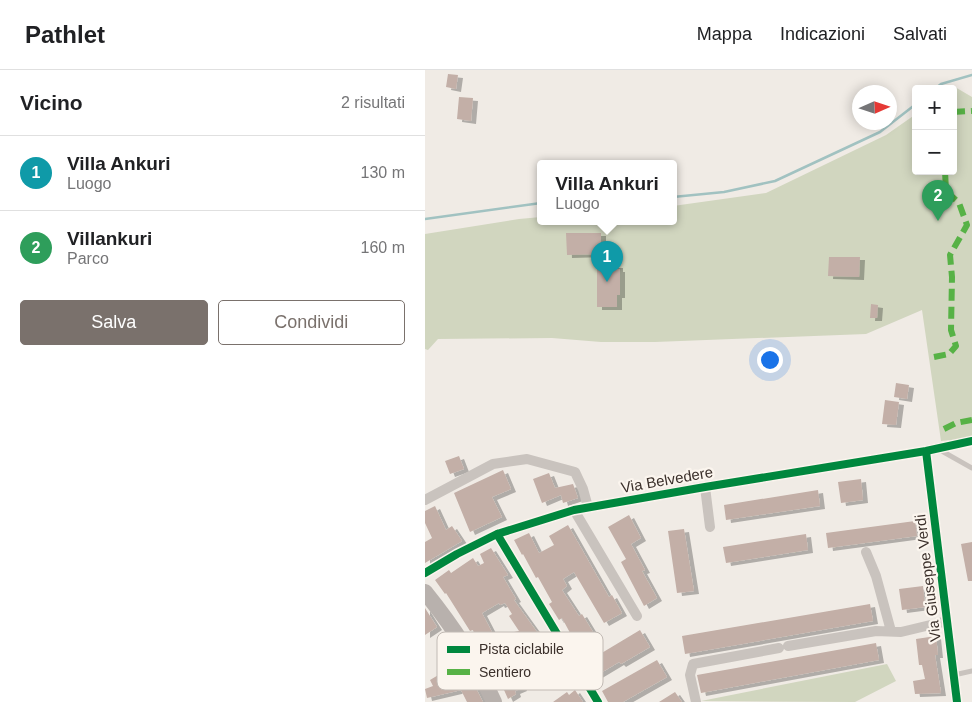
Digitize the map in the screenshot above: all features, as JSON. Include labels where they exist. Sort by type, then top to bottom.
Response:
[{"type":"main road","points":[[425,592],[456,632]]},
{"type":"main road","points":[[488,690],[494,702]]},
{"type":"street","name":"Via Belvedere","points":[[425,574],[457,554],[497,534],[574,510],[926,451],[972,441]]},
{"type":"street","name":"Via Giuseppe Verdi","points":[[926,451],[957,702]]},
{"type":"street","points":[[425,500],[493,464],[527,459],[575,472],[583,489],[588,507]]},
{"type":"street","points":[[705,487],[710,527]]},
{"type":"street","points":[[574,510],[637,616]]},
{"type":"street","points":[[497,534],[556,632]]},
{"type":"street","points":[[866,552],[876,576],[891,631]]},
{"type":"street","points":[[695,702],[690,675],[693,664],[876,631],[901,632],[947,621]]},
{"type":"street","points":[[591,690],[598,702]]},
{"type":"lane","points":[[937,448],[972,468]]},
{"type":"lane","points":[[953,676],[972,671]]},
{"type":"green space","points":[[957,88],[972,97],[972,438],[941,441],[922,310],[866,334],[655,342],[601,342],[552,338],[438,339],[428,350],[425,349],[425,234],[537,217],[537,225],[677,225],[677,205],[766,193],[893,130],[897,130],[897,127],[912,117],[912,175],[957,175]]},
{"type":"green space","points":[[887,664],[896,681],[855,702],[701,701]]},
{"type":"building","points":[[448,74],[458,75],[456,89],[446,87]]},
{"type":"building","points":[[459,97],[473,98],[471,121],[457,119]]},
{"type":"building","points":[[566,233],[601,233],[601,254],[567,255]]},
{"type":"building","points":[[597,256],[611,256],[610,265],[618,265],[618,269],[620,269],[620,295],[617,295],[617,307],[597,307]]},
{"type":"building","points":[[829,257],[860,257],[859,277],[828,276]]},
{"type":"building","points":[[871,304],[878,305],[877,318],[870,318]]},
{"type":"building","points":[[896,383],[909,385],[907,399],[894,397]]},
{"type":"building","points":[[885,400],[899,402],[896,425],[882,424]]},
{"type":"building","points":[[459,456],[464,469],[450,474],[445,461]]},
{"type":"building","points":[[503,470],[511,489],[492,497],[502,517],[470,532],[454,493]]},
{"type":"building","points":[[549,473],[555,488],[573,484],[578,498],[563,503],[561,495],[542,503],[533,479]]},
{"type":"building","points":[[861,479],[863,500],[841,503],[838,482]]},
{"type":"building","points":[[818,490],[820,506],[726,520],[724,505]]},
{"type":"building","points":[[435,506],[446,530],[452,526],[462,541],[425,563],[425,542],[432,538],[425,523],[425,511]]},
{"type":"building","points":[[629,515],[641,538],[631,544],[645,570],[642,571],[657,598],[644,606],[621,562],[626,559],[608,527]]},
{"type":"building","points":[[915,521],[917,536],[828,548],[826,533]]},
{"type":"building","points":[[568,525],[609,597],[612,595],[622,613],[604,623],[574,572],[563,579],[567,586],[562,590],[579,616],[582,614],[593,632],[570,632],[562,618],[559,620],[549,604],[552,602],[514,540],[529,533],[539,553],[554,545],[549,536]]},
{"type":"building","points":[[684,529],[694,591],[677,593],[668,531]]},
{"type":"building","points":[[806,534],[808,550],[726,563],[723,547]]},
{"type":"building","points":[[972,542],[972,581],[968,581],[961,544]]},
{"type":"building","points":[[491,548],[508,575],[503,577],[516,599],[514,600],[537,632],[514,632],[519,631],[509,616],[512,614],[505,603],[500,605],[499,603],[482,613],[492,632],[470,631],[446,593],[435,580],[449,570],[451,573],[473,558],[478,566],[484,563],[480,554]]},
{"type":"building","points":[[923,586],[925,607],[902,610],[899,589]]},
{"type":"building","points":[[870,604],[873,621],[685,654],[682,636]]},
{"type":"building","points":[[425,608],[437,627],[425,635]]},
{"type":"building","points":[[640,630],[650,647],[621,664],[619,662],[603,672],[603,652]]},
{"type":"building","points":[[936,636],[938,655],[935,655],[941,693],[915,694],[913,681],[925,679],[922,665],[919,665],[916,639]]},
{"type":"building","points":[[876,643],[879,660],[701,693],[697,675]]},
{"type":"building","points":[[657,660],[667,677],[623,702],[608,702],[602,691]]},
{"type":"building","points":[[437,676],[437,690],[461,690],[427,698],[425,689],[433,686],[430,680]]},
{"type":"building","points":[[461,690],[477,690],[483,702],[467,702]]},
{"type":"building","points":[[504,690],[517,690],[515,691],[516,694],[508,699]]},
{"type":"building","points":[[575,690],[583,702],[553,702],[567,692],[569,695]]},
{"type":"building","points":[[675,692],[682,702],[659,702]]},
{"type":"waterway","points":[[940,85],[972,75]]},
{"type":"waterway","points":[[677,197],[724,192],[775,181],[880,132],[912,107]]},
{"type":"waterway","points":[[425,219],[537,204]]},
{"type":"marked path","points":[[957,112],[972,111]]},
{"type":"marked path","points":[[934,357],[949,354],[956,346],[951,330],[952,277],[950,255],[967,225],[959,203],[946,191],[945,175]]},
{"type":"marked path","points":[[944,429],[956,423],[972,420]]},
{"type":"cycle path","points":[[425,573],[497,534],[574,510],[926,451],[972,441]]},
{"type":"cycle path","points":[[926,451],[957,702]]},
{"type":"cycle path","points":[[497,534],[556,632]]},
{"type":"cycle path","points":[[591,690],[598,702]]},
{"type":"place","name":"Villankuri","points":[[938,221]]},
{"type":"place","name":"Villa Ankuri","points":[[607,282]]}]
